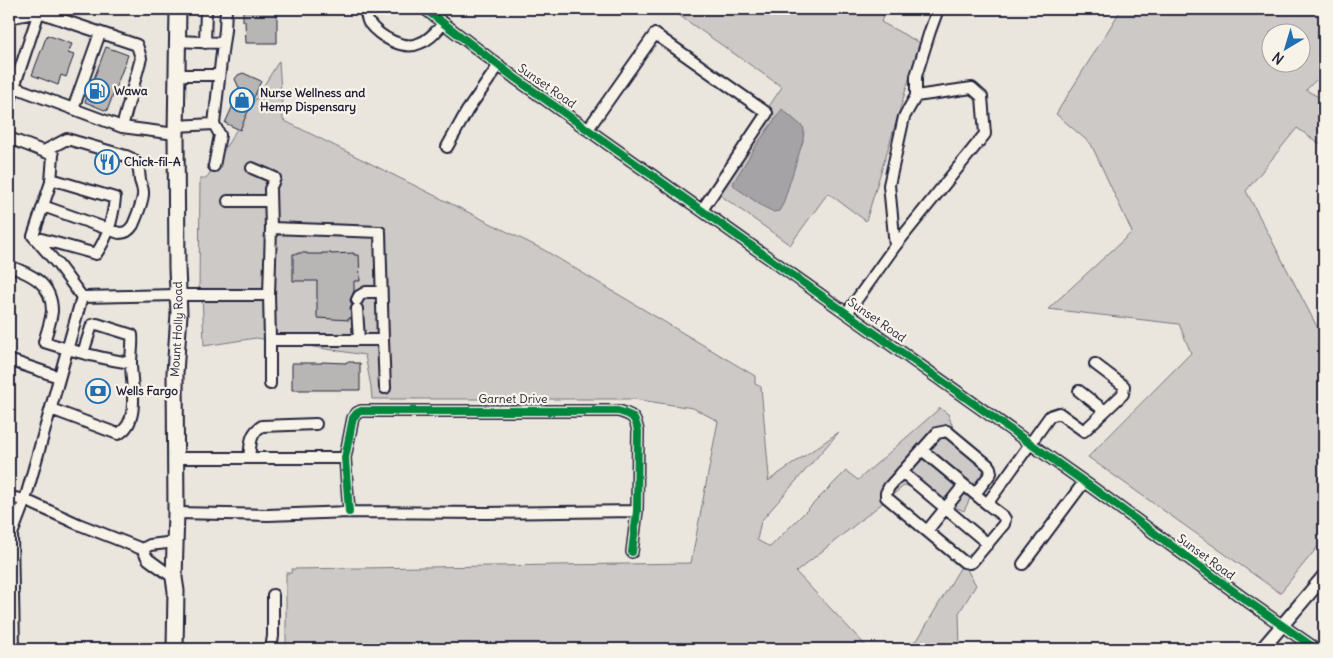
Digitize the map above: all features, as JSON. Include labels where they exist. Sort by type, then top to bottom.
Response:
[{"type":"highway","name":"Mount Holly Road","points":[[175,649],[175,373],[179,314],[177,295],[176,130],[178,9]]},
{"type":"main road","points":[[1262,649],[1324,576]]},
{"type":"street","points":[[205,43],[206,9]]},
{"type":"street","points":[[214,166],[220,136],[214,124],[226,9]]},
{"type":"street","points":[[365,9],[368,22],[378,32],[398,44],[409,46],[420,44],[433,35],[444,23]]},
{"type":"street","name":"Sunset Road","points":[[425,9],[499,66],[1316,649]]},
{"type":"street","points":[[895,246],[888,185],[904,117],[916,96],[916,76],[938,9]]},
{"type":"street","points":[[9,105],[11,86],[39,12]]},
{"type":"street","points":[[9,18],[39,12],[137,45],[141,58],[122,127]]},
{"type":"street","points":[[73,109],[100,33]]},
{"type":"street","points":[[588,129],[655,34],[767,113],[702,210]]},
{"type":"street","points":[[177,41],[223,43]]},
{"type":"street","points":[[447,147],[467,111],[499,66]]},
{"type":"street","points":[[177,75],[219,75]]},
{"type":"street","points":[[11,86],[122,127],[176,130],[214,124]]},
{"type":"street","points":[[847,313],[895,246],[985,134],[982,97],[972,88],[916,96]]},
{"type":"street","points":[[9,138],[53,155],[51,179],[33,236]]},
{"type":"street","points":[[43,206],[108,229],[125,233],[134,226],[144,191],[140,182],[138,164],[126,156],[67,139],[44,151]]},
{"type":"street","points":[[252,168],[275,178],[270,189],[270,384]]},
{"type":"street","points":[[33,236],[96,254],[102,246],[114,211],[115,198],[51,179]]},
{"type":"street","points":[[228,201],[270,201]]},
{"type":"street","points":[[271,228],[380,232],[385,388]]},
{"type":"street","points":[[33,236],[82,297]]},
{"type":"street","points":[[9,266],[27,272],[39,280],[46,289],[51,301],[52,312],[44,342],[67,350],[131,363]]},
{"type":"street","points":[[359,340],[357,305],[359,296],[366,292],[381,292]]},
{"type":"street","points":[[82,297],[269,295]]},
{"type":"street","points":[[14,649],[12,534],[25,500],[82,297]]},
{"type":"street","points":[[51,409],[118,434],[124,431],[129,424],[134,398],[131,363],[132,335],[97,324],[92,325],[83,353]]},
{"type":"street","points":[[270,340],[382,340]]},
{"type":"street","points":[[9,360],[59,377]]},
{"type":"street","points":[[987,504],[1050,416],[1059,413],[1084,431],[1123,394],[1124,386],[1095,364]]},
{"type":"street","points":[[1079,391],[1105,411]]},
{"type":"street","name":"Garnet Drive","points":[[349,512],[345,458],[353,418],[356,413],[361,411],[618,411],[630,415],[634,419],[638,431],[637,511],[632,552]]},
{"type":"street","points":[[249,458],[252,435],[262,426],[316,424]]},
{"type":"street","points":[[922,450],[987,504],[1003,516],[1004,524],[972,562],[968,563],[964,562],[886,497],[886,493],[889,487],[937,433],[947,431],[990,468],[990,473],[975,494]]},
{"type":"street","points":[[176,458],[345,458]]},
{"type":"street","points":[[902,472],[988,544]]},
{"type":"street","points":[[1023,564],[1084,482]]},
{"type":"street","points":[[927,531],[964,485]]},
{"type":"street","points":[[9,497],[25,500],[78,524],[142,549],[148,560],[174,578]]},
{"type":"street","points":[[176,513],[268,515],[349,512],[637,511]]},
{"type":"street","points":[[142,549],[150,545],[175,542]]},
{"type":"street","points":[[271,649],[273,636],[273,595]]},
{"type":"shaded area","points":[[670,9],[886,9],[881,22],[920,43],[866,221],[828,193],[790,245],[713,190],[782,87]]},
{"type":"shaded area","points":[[1118,9],[1324,9],[1324,72],[1306,90],[1324,100],[1324,147],[1297,128],[1246,191],[1324,340],[1324,539],[1280,593],[1088,457],[1191,353],[1179,324],[1048,309],[1132,232],[1091,144],[1056,114],[1119,13]]},
{"type":"shaded area","points":[[279,61],[283,120],[544,250],[755,376],[755,384],[761,387],[768,481],[839,432],[761,521],[757,540],[770,547],[846,471],[858,480],[940,408],[948,414],[958,441],[989,459],[964,511],[905,485],[796,572],[869,649],[286,649],[286,573],[291,573],[292,569],[691,563],[718,421],[693,408],[633,399],[372,399],[365,355],[256,338],[204,346],[202,292],[199,292],[200,178],[206,179]]},
{"type":"shaded area","points":[[782,109],[804,129],[803,141],[783,204],[779,211],[774,212],[735,187],[733,183],[755,147]]},
{"type":"shaded area","points":[[963,563],[976,585],[959,613],[960,649],[901,649],[918,639]]},
{"type":"building","points":[[243,9],[277,9],[277,43],[246,43]]},
{"type":"building","points":[[47,35],[72,44],[68,53],[74,55],[66,77],[61,75],[58,85],[32,75]]},
{"type":"building","points":[[106,47],[128,55],[107,111],[85,102]]},
{"type":"building","points":[[243,73],[261,81],[240,130],[225,123],[240,90],[235,79]]},
{"type":"building","points":[[354,253],[354,255],[359,255],[360,281],[354,281],[354,291],[350,300],[352,305],[350,309],[351,318],[349,320],[317,318],[317,281],[293,281],[293,254]]},
{"type":"building","points":[[292,363],[360,363],[360,390],[292,390]]},
{"type":"cycle path","points":[[425,9],[515,78],[1090,486],[1316,649]]},
{"type":"cycle path","points":[[349,512],[345,458],[353,418],[361,411],[618,411],[632,417],[636,422],[638,431],[637,511],[632,552]]},
{"type":"place","name":"Wawa","points":[[97,91]]},
{"type":"place","name":"Nurse Wellness and Hemp Dispensary","points":[[242,100]]},
{"type":"place","name":"Chick-fil-A","points":[[107,162]]},
{"type":"place","name":"Wells Fargo","points":[[98,391]]}]
